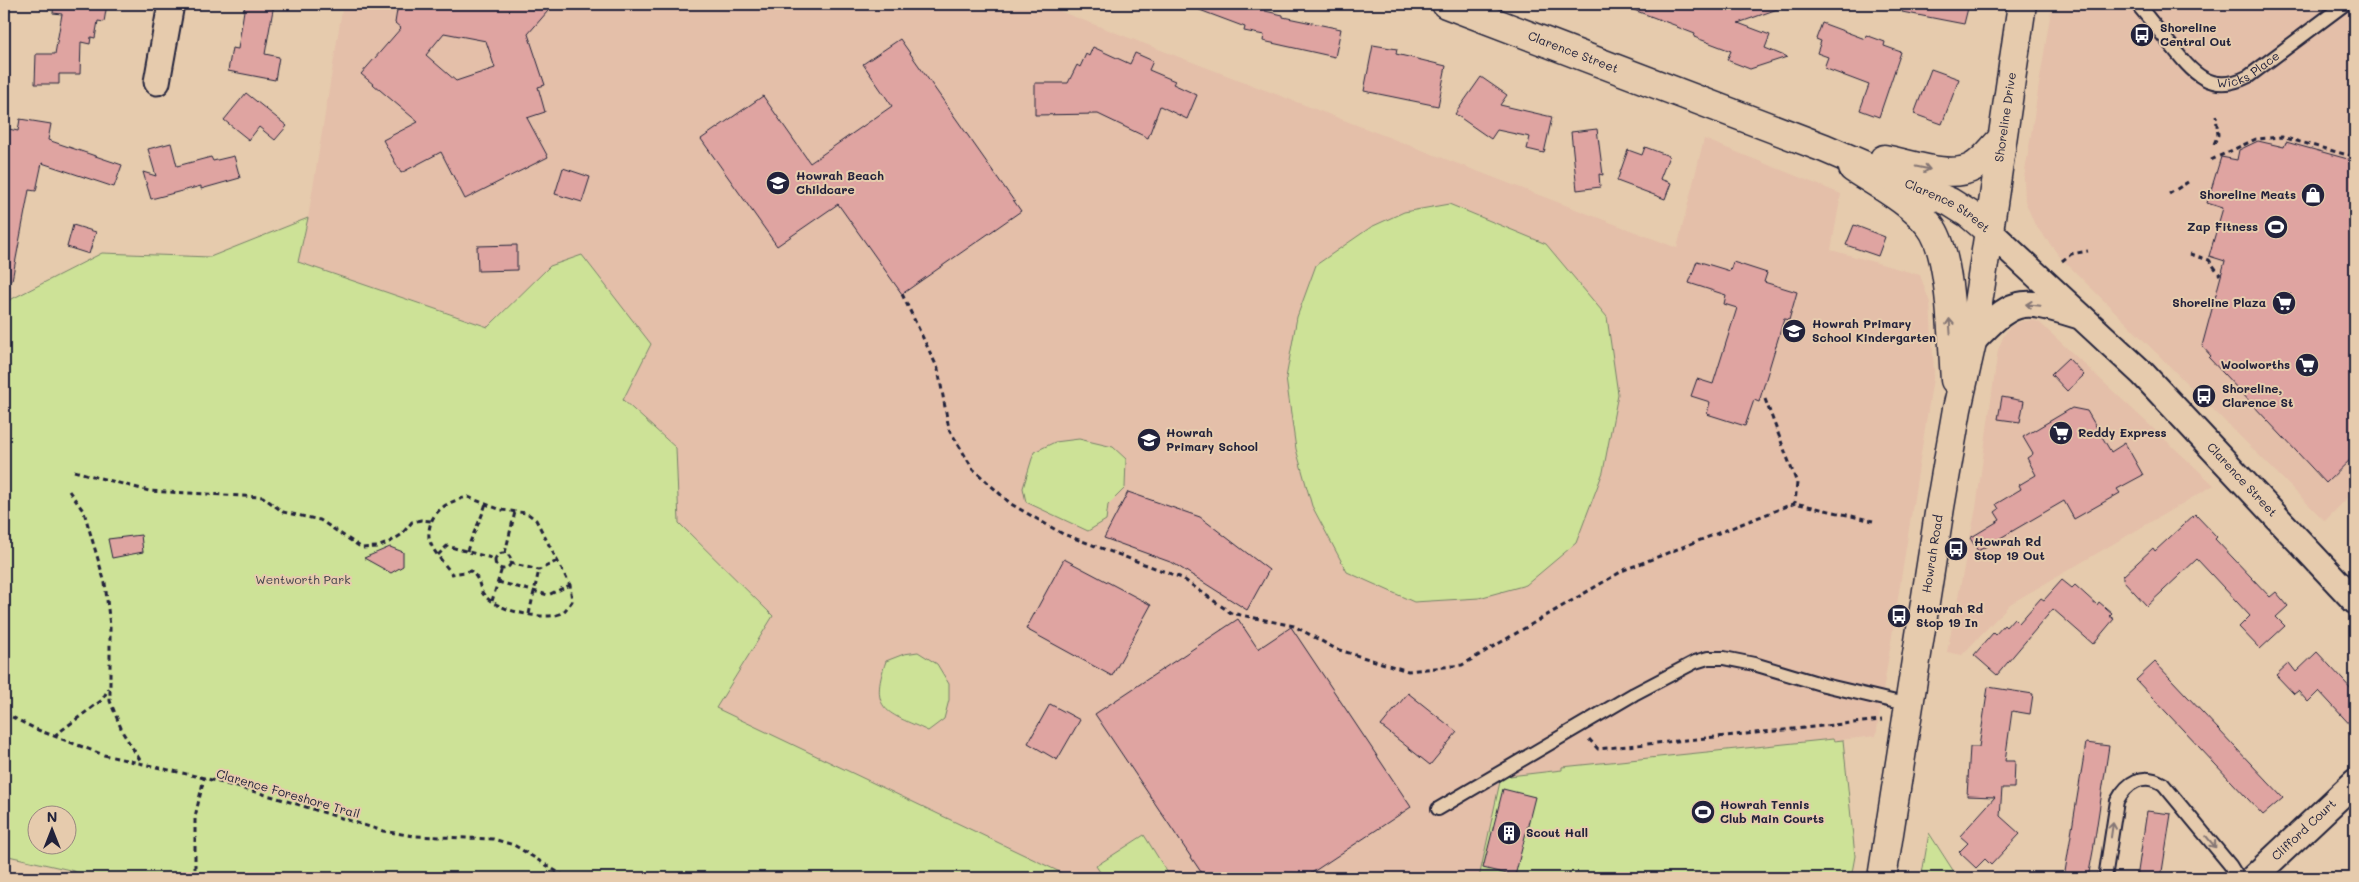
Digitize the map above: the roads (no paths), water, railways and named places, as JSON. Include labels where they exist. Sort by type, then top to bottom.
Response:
[{"type":"main road","name":"Clarence Street","points":[[1446,4],[1824,148],[1950,202],[1969,214],[1989,231]]},
{"type":"main road","name":"Shoreline Drive","points":[[1989,231],[2022,4]]},
{"type":"main road","points":[[1824,148],[1924,169],[1953,171],[1973,167],[2001,140]]},
{"type":"main road","points":[[1824,148],[1914,210],[1936,234],[1946,269],[1957,409]]},
{"type":"main road","name":"Howrah Road","points":[[1882,878],[1899,713],[1957,409],[1972,342],[1989,231]]},
{"type":"street","points":[[157,82],[171,4]]},
{"type":"street","name":"Clarence Street","points":[[1989,231],[2142,373],[2355,602]]},
{"type":"street","points":[[1972,342],[2000,312],[2017,305],[2030,304],[2049,307],[2081,317]]},
{"type":"street","name":"Clifford Court","points":[[2253,878],[2355,782]]},
{"type":"lane","name":"Wicks Place","points":[[2137,4],[2194,73],[2208,81],[2231,83],[2249,76],[2345,4]]},
{"type":"lane","points":[[1438,809],[1674,672],[1708,658],[1754,664],[1824,685],[1899,713]]},
{"type":"lane","points":[[2105,878],[2117,801],[2122,792],[2131,784],[2138,779],[2148,778],[2163,784],[2230,865],[2238,878]]},
{"type":"place","name":"Shoreline Central Out","points":[[2142,35]]},
{"type":"place","name":"Howrah Beach Childcare","points":[[778,183]]},
{"type":"place","name":"Shoreline Meats","points":[[2313,195]]},
{"type":"place","name":"Zap Fitness","points":[[2276,227]]},
{"type":"place","name":"Shoreline Plaza","points":[[2284,303]]},
{"type":"place","name":"Howrah Primary School Kindergarten","points":[[1794,331]]},
{"type":"place","name":"Woolworths","points":[[2307,365]]},
{"type":"place","name":"Shoreline, Clarence St","points":[[2204,396]]},
{"type":"place","name":"Reddy Express","points":[[2061,433]]},
{"type":"place","name":"Howrah Primary School","points":[[1149,440]]},
{"type":"place","name":"Howrah Rd Stop 19 Out","points":[[1956,549]]},
{"type":"place","name":"Howrah Rd Stop 19 In","points":[[1899,616]]},
{"type":"place","name":"Howrah Tennis Club Main Courts","points":[[1703,812]]},
{"type":"place","name":"Scout Hall","points":[[1509,833]]},
{"type":"park label","name":"Wentworth Park","points":[[303,580]]}]
